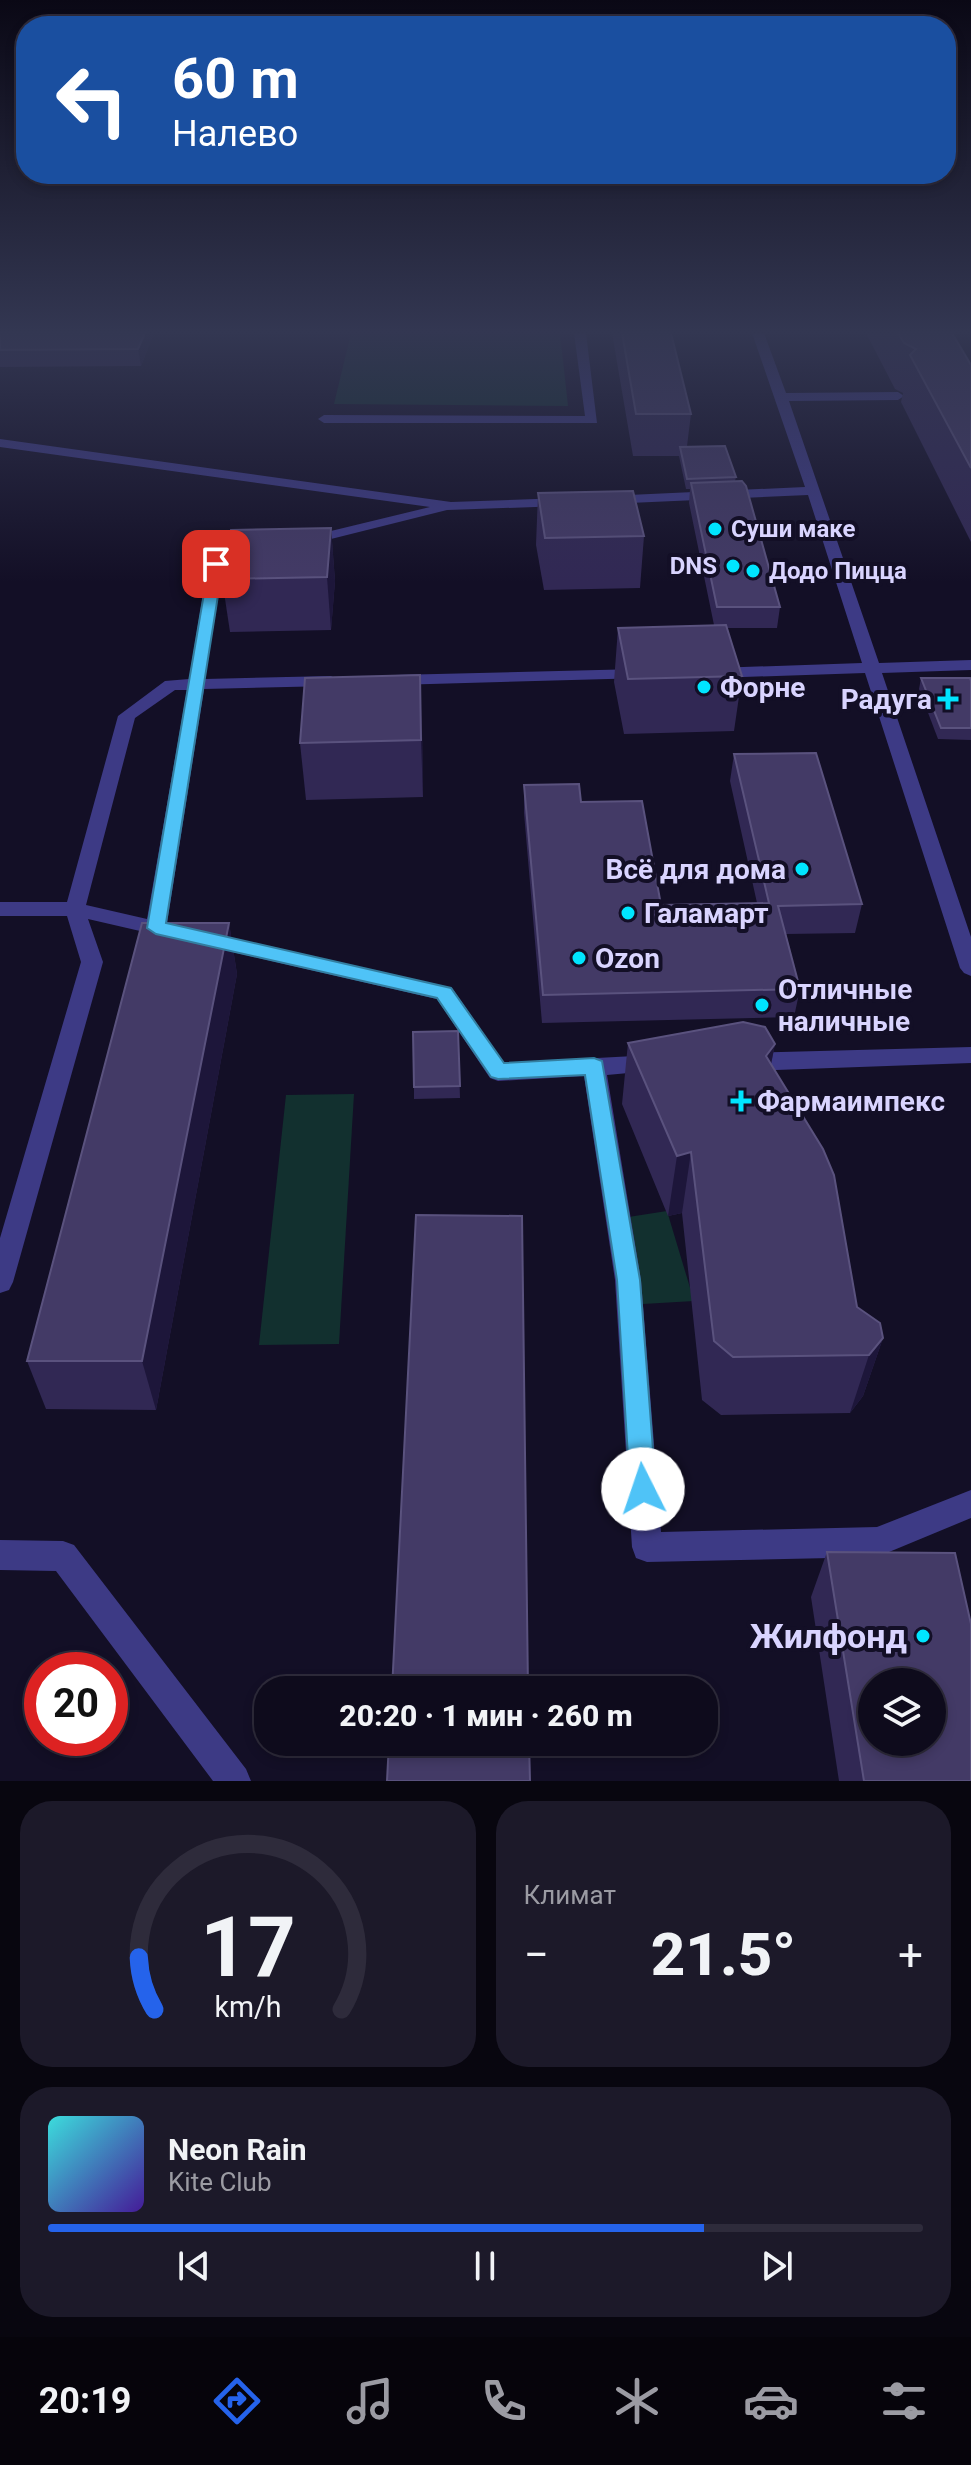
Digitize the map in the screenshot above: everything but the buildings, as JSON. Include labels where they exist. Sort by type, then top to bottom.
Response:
[{"type":"street","points":[[324,419],[592,420],[591,416]]},
{"type":"street","points":[[789,416],[971,968]]},
{"type":"street","points":[[0,443],[451,506],[814,491]]},
{"type":"street","points":[[292,545],[451,506]]},
{"type":"street","points":[[156,928],[216,564],[263,552]]},
{"type":"street","points":[[698,673],[971,665]]},
{"type":"street","points":[[384,680],[651,674]]},
{"type":"street","points":[[0,1282],[92,962],[75,909],[127,716],[171,685],[353,680]]},
{"type":"street","points":[[0,909],[75,909],[444,993],[498,1072],[672,1064]]},
{"type":"street","points":[[719,1062],[971,1055]]},
{"type":"street","points":[[594,1066],[628,1280],[647,1547],[877,1542],[971,1504]]},
{"type":"street","points":[[0,1555],[63,1556],[234,1781]]},
{"type":"green space","points":[[354,1094],[339,1344],[259,1345],[286,1095]]},
{"type":"green space","points":[[667,1211],[694,1301],[626,1305],[609,1220]]},
{"type":"place","name":"Суши маке","points":[[715,529]]},
{"type":"place","name":"DNS","points":[[733,566]]},
{"type":"place","name":"Додо Пицца","points":[[753,571]]},
{"type":"place","name":"Форне","points":[[704,687]]},
{"type":"place","name":"Радуга","points":[[948,699]]},
{"type":"place","name":"Всё для дома","points":[[802,869]]},
{"type":"place","name":"Галамарт","points":[[628,913]]},
{"type":"place","name":"Ozon","points":[[579,958]]},
{"type":"place","name":"Отличные наличные","points":[[762,1005]]},
{"type":"place","name":"Фармаимпекс","points":[[741,1101]]},
{"type":"place","name":"Жилфонд","points":[[923,1636]]},
{"type":"route","points":[[216,564],[156,928],[444,993],[498,1072],[594,1066],[628,1280],[643,1489]]}]
